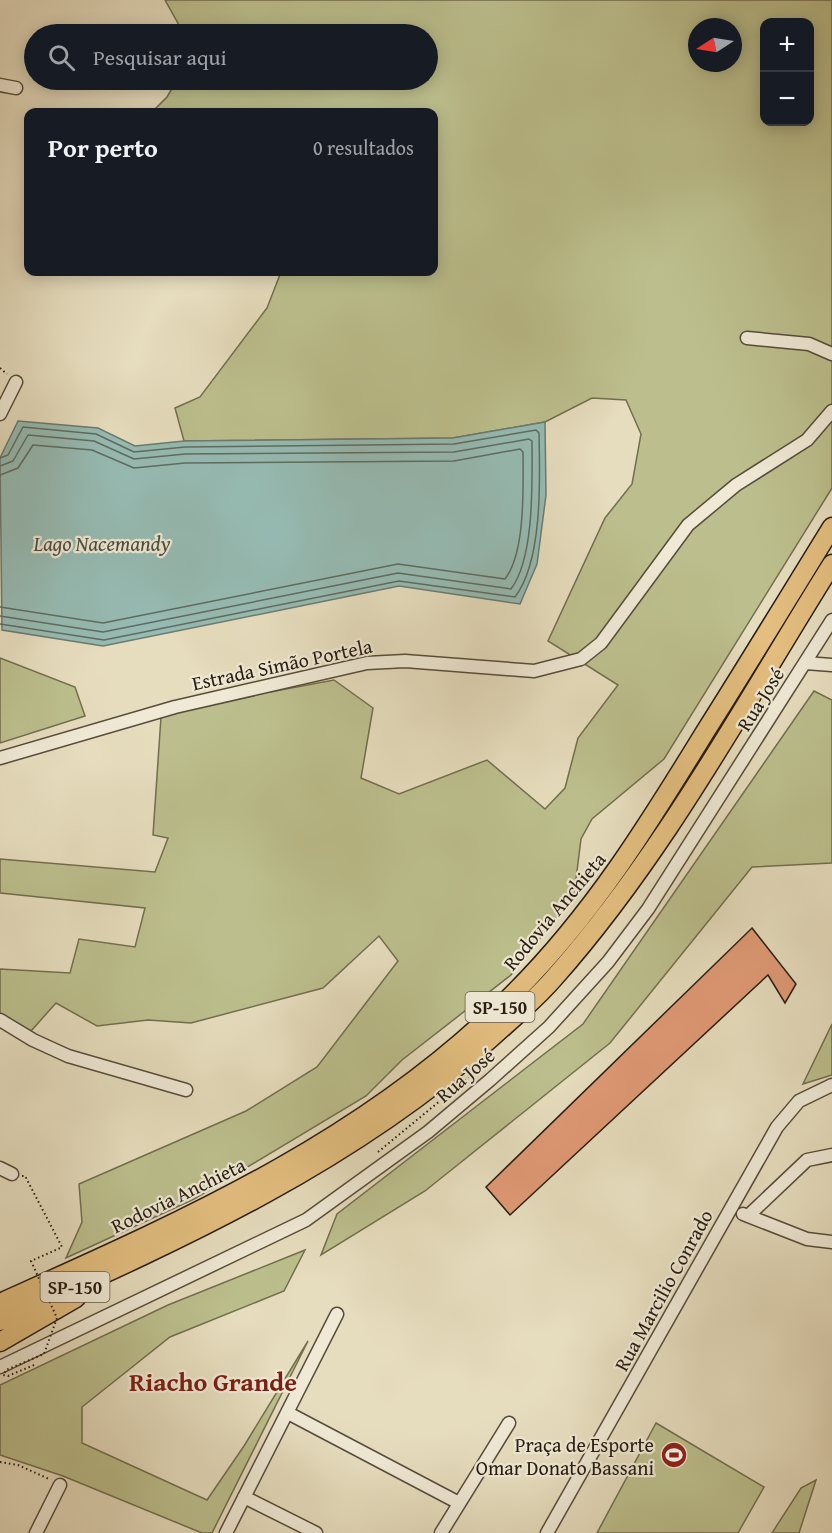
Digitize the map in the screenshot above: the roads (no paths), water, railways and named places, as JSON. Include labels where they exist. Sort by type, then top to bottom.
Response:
[{"type":"highway","name":"Rodovia Anchieta","points":[[0,1303],[182,1220],[308,1153],[382,1105],[467,1038],[516,992],[613,878],[832,527]]},
{"type":"highway","name":"Rodovia Anchieta","points":[[0,1321],[151,1253],[276,1190],[392,1119],[444,1080],[552,980],[619,899],[661,839],[832,564]]},
{"type":"highway","points":[[0,1342],[151,1253]]},
{"type":"street","points":[[0,85],[16,88]]},
{"type":"street","points":[[747,338],[808,344],[832,354]]},
{"type":"street","points":[[0,414],[16,382]]},
{"type":"street","name":"Estrada Simão Portela","points":[[0,758],[186,704],[367,663],[405,661],[534,671],[581,658],[601,643],[688,525],[736,485],[807,440],[832,411]]},
{"type":"street","name":"Rua José","points":[[0,1367],[306,1220],[428,1132],[490,1080],[549,1027],[615,953],[648,909],[705,823],[832,620]]},
{"type":"street","points":[[805,663],[832,665]]},
{"type":"street","points":[[0,1020],[59,1052],[186,1090]]},
{"type":"street","name":"Rua Marcilio Conrado","points":[[547,1533],[787,1113],[799,1101],[832,1085]]},
{"type":"street","points":[[748,1215],[807,1160],[832,1155]]},
{"type":"street","points":[[0,1168],[12,1174]]},
{"type":"street","points":[[731,1210],[807,1239],[832,1242]]},
{"type":"street","points":[[226,1533],[337,1314]]},
{"type":"street","points":[[288,1413],[459,1503]]},
{"type":"street","points":[[441,1533],[509,1424]]},
{"type":"street","points":[[36,1533],[60,1485]]},
{"type":"street","points":[[244,1497],[316,1533]]},
{"type":"water","name":"Lago Nacemandy","points":[[18,421],[98,428],[135,446],[184,441],[453,438],[545,422],[546,495],[537,564],[520,604],[399,586],[103,646],[2,630],[0,458]]},
{"type":"place","name":"Praça de Esporte Omar Donato Bassani","points":[[674,1455]]},
{"type":"district","name":"Riacho Grande","points":[[213,1381]]}]
